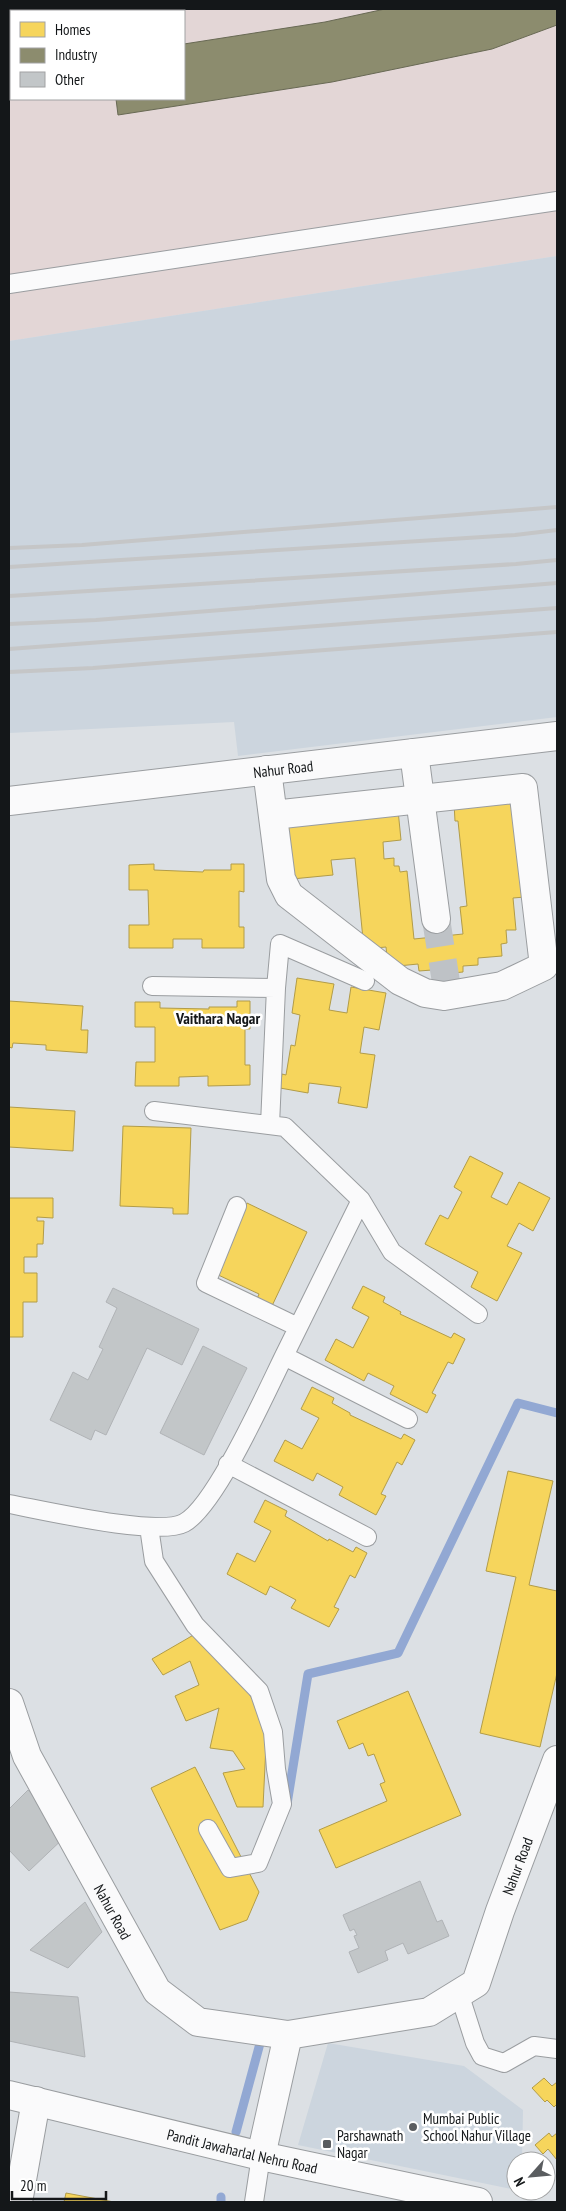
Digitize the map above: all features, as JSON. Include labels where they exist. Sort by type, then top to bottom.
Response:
[{"type":"street","name":"Nahur Road","points":[[9,801],[557,736]]},
{"type":"street","points":[[414,753],[436,919]]},
{"type":"street","points":[[267,770],[281,878],[289,895],[400,982],[425,993],[447,989],[502,986],[544,966],[523,788],[273,815]]},
{"type":"street","name":"Nahur Road","points":[[9,1703],[27,1756],[157,1991],[198,2022],[288,2035],[430,2012],[476,1983],[500,1911],[557,1760]]},
{"type":"street","points":[[262,2156],[288,2035]]},
{"type":"street","name":"Pandit Jawaharlal Nehru Road","points":[[9,2095],[262,2156],[478,2202]]},
{"type":"street","points":[[18,2202],[36,2101]]},
{"type":"lane","points":[[9,284],[557,201]]},
{"type":"lane","points":[[270,1125],[276,988],[280,944],[365,981]]},
{"type":"lane","points":[[152,986],[276,988]]},
{"type":"lane","points":[[154,1111],[285,1128],[361,1200],[392,1252],[478,1314]]},
{"type":"lane","points":[[9,1504],[149,1527],[166,1528],[184,1523],[204,1505],[228,1464],[361,1200]]},
{"type":"lane","points":[[237,1206],[206,1283],[298,1327]]},
{"type":"lane","points":[[284,1356],[408,1419]]},
{"type":"lane","points":[[228,1464],[368,1537]]},
{"type":"lane","points":[[149,1527],[154,1561],[195,1625],[259,1692],[273,1732],[276,1769],[282,1804],[258,1863],[230,1868],[208,1829]]},
{"type":"lane","points":[[459,1993],[475,2043],[482,2056],[504,2063],[534,2046],[557,2049]]},
{"type":"lane","points":[[254,2202],[262,2156]]},
{"type":"shaded area","points":[[9,9],[557,9],[557,256],[9,341]]},
{"type":"shaded area","points":[[557,256],[557,717],[238,756],[234,722],[9,733],[9,341]]},
{"type":"shaded area","name":"Mumbai Public School Nahur Village","points":[[328,2043],[464,2066],[523,2110],[522,2151],[506,2151],[506,2188],[298,2145]]},
{"type":"building: Homes","points":[[514,795],[525,897],[513,898],[516,930],[506,930],[507,943],[501,944],[502,956],[478,958],[478,965],[463,966],[463,972],[432,975],[432,970],[419,971],[418,964],[388,967],[386,947],[364,949],[355,858],[331,860],[333,875],[292,879],[286,820],[398,810],[401,840],[383,842],[384,859],[394,858],[394,866],[399,866],[400,872],[407,871],[414,939],[463,934],[460,907],[467,906],[458,821],[455,821],[454,803]]},
{"type":"building: Homes","points":[[154,864],[154,870],[203,872],[204,870],[231,870],[231,864],[244,864],[244,892],[239,891],[239,927],[244,927],[244,948],[202,948],[202,939],[173,939],[173,948],[129,948],[129,925],[149,925],[148,890],[129,890],[129,865]]},
{"type":"building: Homes","points":[[297,978],[334,984],[329,1010],[347,1013],[351,987],[386,993],[379,1030],[364,1027],[360,1053],[375,1055],[367,1108],[338,1103],[341,1087],[309,1083],[308,1093],[280,1088],[282,1074],[286,1075],[291,1045],[295,1046],[300,1015],[292,1013]]},
{"type":"building: Homes","points":[[9,1001],[83,1006],[81,1030],[88,1030],[87,1053],[46,1050],[46,1045],[13,1043],[12,1048],[9,1047]]},
{"type":"building: Homes","points":[[237,1001],[250,1001],[250,1029],[245,1029],[245,1065],[250,1065],[250,1085],[208,1086],[208,1076],[179,1077],[179,1086],[135,1086],[136,1062],[155,1062],[155,1027],[135,1027],[135,1002],[160,1002],[160,1008],[209,1009],[209,1007],[237,1007]]},
{"type":"building: Homes","points":[[9,1107],[75,1111],[73,1151],[9,1147]]},
{"type":"building: Homes","points":[[123,1126],[191,1128],[188,1214],[173,1214],[173,1208],[120,1206]]},
{"type":"building: Homes","points":[[470,1156],[503,1173],[491,1197],[507,1205],[519,1182],[550,1198],[533,1231],[519,1223],[507,1246],[522,1253],[497,1301],[471,1287],[478,1272],[425,1244],[440,1215],[448,1219],[462,1192],[454,1187]]},
{"type":"building: Homes","points":[[9,1198],[53,1198],[53,1218],[37,1217],[37,1221],[44,1221],[43,1244],[37,1244],[37,1257],[24,1257],[24,1273],[37,1273],[37,1302],[23,1302],[23,1337],[9,1337]]},
{"type":"building: Homes","points":[[247,1203],[307,1232],[271,1308],[256,1301],[259,1294],[214,1273]]},
{"type":"building: Homes","points":[[363,1286],[385,1297],[383,1302],[401,1312],[400,1314],[451,1338],[454,1333],[465,1339],[453,1364],[448,1362],[432,1393],[436,1395],[427,1413],[390,1394],[394,1386],[368,1373],[364,1381],[325,1360],[336,1339],[353,1348],[369,1317],[352,1308]]},
{"type":"building: Homes","points":[[312,1387],[334,1398],[332,1403],[350,1413],[350,1415],[401,1439],[404,1434],[415,1440],[402,1465],[397,1462],[381,1494],[386,1496],[376,1515],[339,1495],[343,1487],[317,1473],[313,1481],[274,1461],[285,1440],[302,1449],[319,1418],[301,1409]]},
{"type":"building: Homes","points":[[508,1471],[553,1481],[529,1585],[557,1591],[557,1673],[540,1747],[480,1733],[516,1577],[486,1571]]},
{"type":"building: Homes","points":[[265,1500],[287,1511],[285,1516],[328,1541],[329,1539],[353,1552],[356,1547],[367,1553],[355,1578],[350,1575],[334,1607],[339,1609],[329,1627],[291,1608],[296,1600],[270,1586],[266,1595],[227,1574],[237,1553],[255,1562],[271,1531],[254,1522]]},
{"type":"building: Homes","points":[[209,1626],[267,1724],[263,1807],[237,1807],[223,1773],[245,1769],[233,1751],[210,1748],[219,1708],[186,1721],[175,1696],[199,1685],[190,1661],[163,1675],[152,1659]]},
{"type":"building: Homes","points":[[408,1691],[461,1815],[336,1868],[319,1830],[387,1801],[380,1784],[385,1782],[374,1754],[368,1756],[363,1743],[349,1749],[337,1721]]},
{"type":"building: Homes","points":[[195,1767],[259,1892],[247,1920],[220,1930],[151,1788]]},
{"type":"building: Homes","points":[[544,2078],[552,2086],[557,2082],[557,2104],[554,2107],[547,2100],[545,2102],[532,2088]]},
{"type":"building: Homes","points":[[549,2133],[552,2137],[557,2133],[557,2160],[556,2151],[550,2151],[548,2149],[540,2151],[535,2145]]},
{"type":"building: Homes","points":[[66,2193],[114,2202],[64,2202]]},
{"type":"building: Industry","points":[[385,9],[557,9],[557,25],[492,49],[332,82],[118,115],[116,100],[185,100],[185,44],[325,22]]},
{"type":"building: Other","points":[[113,1288],[199,1329],[182,1365],[147,1348],[106,1435],[95,1430],[91,1440],[50,1420],[73,1372],[88,1380],[103,1349],[99,1347],[117,1308],[106,1302]]},
{"type":"building: Other","points":[[203,1346],[247,1368],[204,1455],[160,1433]]},
{"type":"building: Other","points":[[28,1790],[69,1833],[29,1871],[9,1850],[9,1809]]},
{"type":"building: Other","points":[[420,1881],[437,1922],[442,1920],[449,1936],[408,1954],[403,1943],[385,1951],[388,1960],[358,1973],[349,1952],[359,1948],[354,1936],[357,1935],[354,1929],[350,1931],[343,1915]]},
{"type":"building: Other","points":[[85,1902],[102,1932],[68,1968],[30,1950]]},
{"type":"building: Other","points":[[9,1992],[78,1997],[85,2057],[9,2041]]},
{"type":"waterway","points":[[287,1804],[308,1674],[398,1653],[518,1403],[557,1413]]},
{"type":"waterway","points":[[236,2132],[262,2036]]},
{"type":"waterway","points":[[221,2197],[221,2202]]},
{"type":"tunnel","points":[[436,919],[446,982]]},
{"type":"railway","points":[[9,548],[82,545],[557,507]]},
{"type":"railway","points":[[9,567],[515,535],[557,530]]},
{"type":"railway","points":[[9,596],[557,560]]},
{"type":"railway","points":[[9,624],[96,620],[557,583]]},
{"type":"railway","points":[[9,649],[557,608]]},
{"type":"railway","points":[[9,672],[93,668],[557,632]]},
{"type":"place","name":"Mumbai Public School Nahur Village","points":[[413,2127]]},
{"type":"place","name":"Parshawnath Nagar","points":[[327,2144]]},
{"type":"district","name":"Vaithara Nagar","points":[[218,1018]]}]
